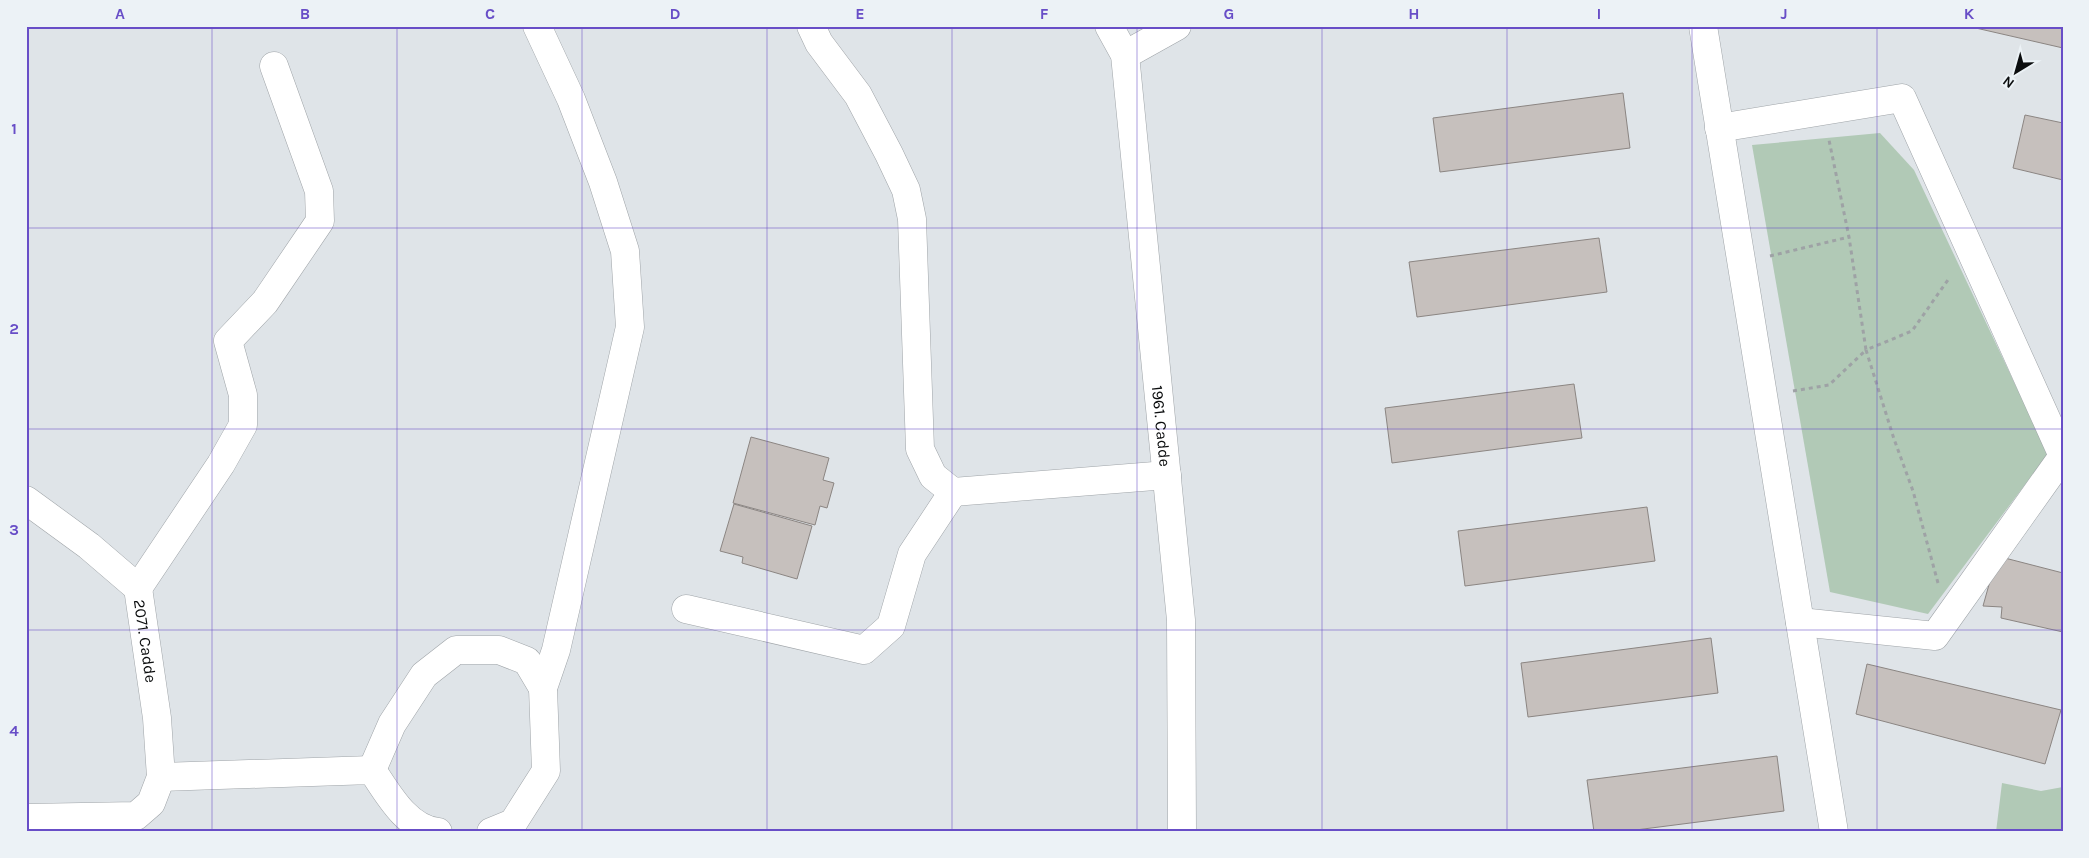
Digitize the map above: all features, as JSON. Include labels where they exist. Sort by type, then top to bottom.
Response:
[{"type":"street","points":[[491,832],[512,823],[546,771],[543,688],[556,650],[630,327],[625,251],[603,182],[571,99],[536,26]]},
{"type":"street","points":[[811,26],[819,43],[858,95],[906,190],[912,219],[920,449],[933,476],[952,492],[1167,475]]},
{"type":"street","name":"1961. Cadde","points":[[1109,26],[1125,55],[1181,620],[1182,832]]},
{"type":"street","points":[[1125,55],[1177,26]]},
{"type":"street","points":[[1703,26],[1834,832]]},
{"type":"street","points":[[138,588],[221,464],[243,425],[243,395],[228,341],[265,302],[320,220],[319,190],[274,66]]},
{"type":"street","points":[[1719,128],[1902,98],[2063,456],[1935,636],[1800,622]]},
{"type":"street","points":[[686,609],[864,650],[891,626],[912,554],[952,492]]},
{"type":"street","name":"2071. Cadde","points":[[26,500],[89,546],[138,588],[157,718],[161,777],[151,803],[136,816],[26,818]]},
{"type":"street","points":[[372,770],[392,724],[424,675],[456,650],[500,650],[527,661],[543,688]]},
{"type":"street","points":[[161,777],[372,770]]},
{"type":"street","points":[[372,770],[395,805],[425,830],[438,832]]},
{"type":"path","points":[[1824,111],[1849,237],[1866,350],[1894,439],[1913,490],[1947,618]]},
{"type":"path","points":[[1741,262],[1849,237]]},
{"type":"path","points":[[1763,396],[1829,385],[1866,350],[1912,331],[1970,248]]},
{"type":"green space","points":[[1880,133],[1914,170],[2048,454],[1928,614],[1830,592],[1752,145]]},
{"type":"green space","points":[[2002,783],[2041,791],[2063,787],[2063,832],[1996,832]]},
{"type":"building","points":[[1967,26],[2063,26],[2063,48]]},
{"type":"building","points":[[1623,93],[1630,148],[1440,172],[1433,118]]},
{"type":"building","points":[[2025,115],[2063,123],[2063,180],[2013,168]]},
{"type":"building","points":[[1599,238],[1607,292],[1417,317],[1409,262]]},
{"type":"building","points":[[1574,384],[1582,438],[1392,463],[1385,408]]},
{"type":"building","points":[[751,437],[829,458],[823,480],[834,483],[827,508],[820,506],[815,525],[733,503]]},
{"type":"building","points":[[734,504],[812,526],[797,579],[742,563],[743,557],[720,551]]},
{"type":"building","points":[[1647,507],[1655,561],[1465,586],[1458,531]]},
{"type":"building","points":[[1997,556],[2063,573],[2063,632],[2001,618],[2002,607],[1983,606]]},
{"type":"building","points":[[1711,638],[1718,693],[1528,717],[1521,663]]},
{"type":"building","points":[[1867,664],[2061,710],[2045,764],[1856,714]]},
{"type":"building","points":[[1777,756],[1784,811],[1620,832],[1594,832],[1587,780]]}]
